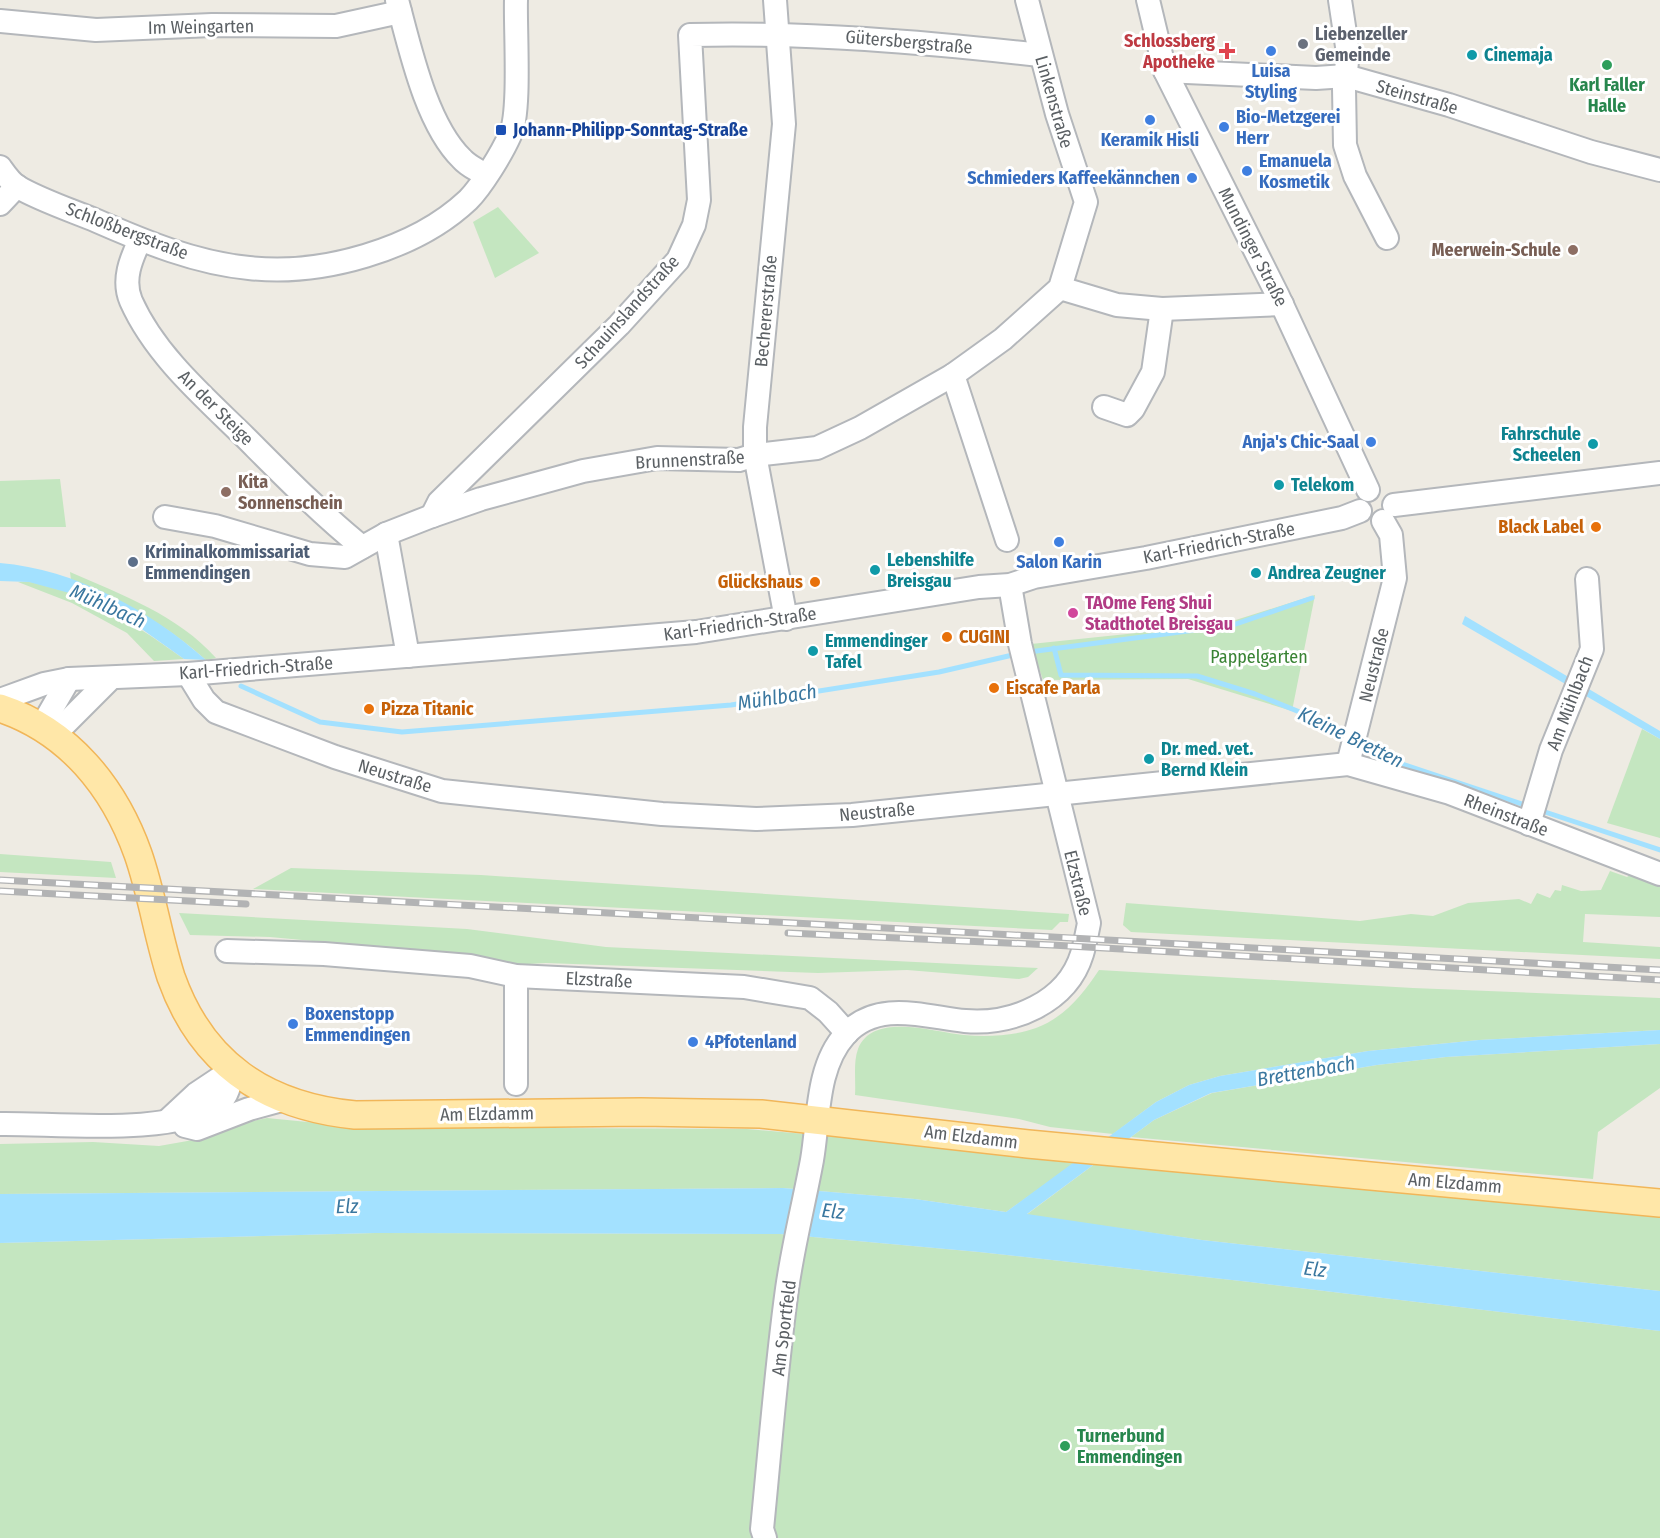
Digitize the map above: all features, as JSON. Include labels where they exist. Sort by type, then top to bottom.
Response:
[{"type":"main road","points":[[0,708],[21,715],[53,736]]},
{"type":"main road","name":"Am Elzdamm","points":[[53,736],[75,752],[98,776],[116,803],[139,856],[171,976],[184,1008],[213,1051],[232,1070],[261,1090],[282,1100],[327,1112],[355,1115],[641,1112],[761,1114],[1129,1154],[1660,1203]]},
{"type":"street","name":"Schloßbergstraße","points":[[0,167],[17,186],[141,240],[193,257],[249,268],[322,266],[361,258],[427,228],[470,198],[512,133],[516,97],[516,0]]},
{"type":"street","name":"Bechererstraße","points":[[775,0],[784,124],[755,427],[755,455],[786,620]]},
{"type":"street","name":"Linkenstraße","points":[[1027,0],[1040,55],[1086,202],[1060,288]]},
{"type":"street","name":"Mundinger Straße","points":[[1148,0],[1166,71],[1282,304],[1368,490]]},
{"type":"street","points":[[1340,0],[1348,53],[1345,145],[1348,161],[1387,238]]},
{"type":"street","points":[[399,6],[421,80],[442,135],[463,160],[485,175]]},
{"type":"street","name":"Im Weingarten","points":[[0,21],[96,30],[212,25],[336,26],[399,6]]},
{"type":"street","name":"Gütersbergstraße","points":[[779,33],[905,40],[1040,55]]},
{"type":"street","name":"Schauinslandstraße","points":[[432,516],[439,502],[610,334],[678,260],[694,225],[699,200],[690,35],[779,33]]},
{"type":"street","name":"Steinstraße","points":[[1166,71],[1316,78],[1346,76],[1449,105],[1591,152],[1660,170]]},
{"type":"street","points":[[0,204],[17,186]]},
{"type":"street","name":"An der Steige","points":[[141,240],[130,261],[128,282],[131,300],[165,356],[312,504],[362,547]]},
{"type":"street","points":[[1060,288],[1117,305],[1162,309],[1282,304]]},
{"type":"street","name":"Brunnenstraße","points":[[165,517],[214,526],[310,554],[345,557],[386,534],[432,516],[481,499],[583,471],[657,458],[739,460],[755,455],[817,448],[860,428],[953,375],[1003,339],[1060,288]]},
{"type":"street","points":[[1104,407],[1127,415],[1148,384],[1156,360],[1162,309]]},
{"type":"street","points":[[953,375],[1007,540]]},
{"type":"street","points":[[1389,513],[1390,494],[1386,490],[1380,488],[1368,490],[1360,499],[1360,511],[1368,520],[1389,513],[1660,472]]},
{"type":"street","name":"Karl-Friedrich-Straße","points":[[0,700],[44,684],[69,679],[188,674],[408,656],[696,632],[786,620],[979,587],[1010,585],[1034,577],[1146,558],[1342,518],[1360,511]]},
{"type":"street","name":"Neustraße","points":[[188,674],[204,700],[216,712],[334,757],[442,791],[662,814],[756,819],[852,815],[1056,796],[1349,761],[1395,578],[1389,513]]},
{"type":"street","points":[[386,534],[408,656]]},
{"type":"street","name":"Am Mühlbach","points":[[1533,813],[1551,750],[1592,648],[1587,579]]},
{"type":"street","name":"Elzstraße","points":[[818,1119],[823,1083],[834,1049],[847,1033],[876,1015],[916,1012],[966,1021],[1013,1018],[1050,999],[1082,956],[1089,923],[1025,666],[1010,585]]},
{"type":"street","points":[[69,679],[47,717],[53,736],[111,678]]},
{"type":"street","name":"Rheinstraße","points":[[1349,761],[1449,793],[1533,813],[1660,874]]},
{"type":"street","name":"Elzstraße","points":[[227,951],[324,954],[470,966],[516,976],[744,987],[810,998],[828,1012],[847,1033]]},
{"type":"street","points":[[516,976],[516,1084]]},
{"type":"street","points":[[165,1122],[196,1094],[232,1070]]},
{"type":"street","points":[[0,1124],[165,1122],[197,1129],[249,1109],[282,1100]]},
{"type":"street","name":"Am Sportfeld","points":[[765,1538],[762,1528],[788,1282],[818,1119]]},
{"type":"green space","points":[[498,207],[539,253],[495,278],[473,222]]},
{"type":"green space","points":[[60,479],[66,527],[0,527],[0,481]]},
{"type":"green space","points":[[70,572],[167,618],[201,643],[216,658],[206,660],[159,624],[108,596],[71,580]]},
{"type":"green space","points":[[18,582],[38,583],[60,588],[83,597],[127,621],[184,659],[154,661],[127,633],[72,603]]},
{"type":"green space","name":"Pappelgarten","points":[[1315,595],[1292,711],[1188,679],[1043,680],[1031,644],[1223,624]]},
{"type":"green space","points":[[1642,729],[1660,739],[1660,838],[1607,823]]},
{"type":"green space","points":[[0,854],[111,862],[116,878],[0,872]]},
{"type":"green space","points":[[291,868],[481,875],[1069,914],[1068,922],[1060,922],[1052,930],[253,889]]},
{"type":"green space","points":[[1636,870],[1660,881],[1660,917],[1585,914],[1583,942],[1660,947],[1660,959],[1131,932],[1123,925],[1126,903],[1360,921],[1411,914],[1433,916],[1468,903],[1519,899],[1531,904],[1537,893],[1550,898],[1555,890],[1561,891],[1562,885],[1581,891],[1601,890],[1610,871],[1627,877]]},
{"type":"green space","points":[[179,913],[467,929],[606,947],[1038,968],[1028,977],[1019,979],[907,970],[818,973],[546,963],[511,965],[452,954],[270,937],[190,935]]},
{"type":"green space","points":[[1099,970],[1413,988],[1660,998],[1660,1030],[1479,1040],[1368,1051],[1220,1076],[1189,1085],[1156,1102],[1113,1134],[1050,1127],[1019,1119],[855,1095],[856,1054],[866,1037],[877,1030],[906,1027],[982,1036],[1028,1031],[1056,1018],[1080,996]]},
{"type":"green space","points":[[1660,1044],[1660,1088],[1598,1132],[1593,1179],[1131,1137],[1154,1120],[1212,1093],[1377,1065],[1446,1057]]},
{"type":"green space","points":[[267,1118],[358,1127],[747,1129],[1076,1163],[1006,1212],[915,1199],[783,1188],[0,1194],[0,1144],[93,1142],[159,1146],[210,1137],[238,1124]]},
{"type":"green space","points":[[1096,1163],[1660,1212],[1660,1291],[1202,1240],[1026,1215]]},
{"type":"green space","points":[[375,1233],[780,1234],[979,1252],[1660,1331],[1660,1538],[0,1538],[0,1243]]},
{"type":"water","points":[[0,563],[56,574],[110,595],[161,625],[206,660],[184,659],[136,625],[84,597],[29,582],[0,581]]},
{"type":"water","points":[[1465,616],[1660,731],[1660,739],[1462,624]]},
{"type":"water","points":[[1660,1030],[1660,1044],[1446,1057],[1377,1065],[1211,1093],[1154,1120],[1027,1214],[1202,1240],[1660,1291],[1660,1331],[979,1252],[780,1234],[375,1233],[0,1243],[0,1194],[783,1188],[915,1199],[1006,1212],[1156,1102],[1189,1085],[1220,1076],[1368,1051],[1479,1040]]},
{"type":"waterway","name":"Mühlbach","points":[[1029,652],[1233,625],[1312,598]]},
{"type":"waterway","name":"Kleine Bretten","points":[[1054,648],[1061,675],[1197,676],[1255,694],[1317,719],[1349,737]]},
{"type":"waterway","name":"Mühlbach","points":[[241,686],[320,722],[402,732],[731,705],[939,672],[1017,654]]},
{"type":"waterway","name":"Kleine Bretten","points":[[1360,743],[1390,760],[1528,806]]},
{"type":"waterway","name":"Kleine Bretten","points":[[1539,810],[1660,850]]},
{"type":"railway","points":[[0,880],[1660,970]]},
{"type":"railway","points":[[0,891],[246,904]]},
{"type":"railway","points":[[788,933],[1052,945],[1660,980]]},
{"type":"place","name":"Liebenzeller Gemeinde","points":[[1303,44]]},
{"type":"place","name":"Schlossberg Apotheke","points":[[1227,51]]},
{"type":"place","name":"Luisa Styling","points":[[1271,51]]},
{"type":"place","name":"Cinemaja","points":[[1472,55]]},
{"type":"place","name":"Karl Faller Halle","points":[[1607,65]]},
{"type":"place","name":"Keramik Hisli","points":[[1150,120]]},
{"type":"place","name":"Bio-Metzgerei Herr","points":[[1224,127]]},
{"type":"place","name":"Johann-Philipp-Sonntag-Straße","points":[[501,130]]},
{"type":"place","name":"Emanuela Kosmetik","points":[[1247,171]]},
{"type":"place","name":"Schmieders Kaffeekännchen","points":[[1192,178]]},
{"type":"place","name":"Meerwein-Schule","points":[[1573,250]]},
{"type":"place","name":"Anja's Chic-Saal","points":[[1371,442]]},
{"type":"place","name":"Fahrschule Scheelen","points":[[1593,444]]},
{"type":"place","name":"Telekom","points":[[1279,485]]},
{"type":"place","name":"Kita Sonnenschein","points":[[226,492]]},
{"type":"place","name":"Black Label","points":[[1596,527]]},
{"type":"place","name":"Salon Karin","points":[[1059,542]]},
{"type":"place","name":"Kriminalkommissariat Emmendingen","points":[[133,562]]},
{"type":"place","name":"Lebenshilfe Breisgau","points":[[875,570]]},
{"type":"place","name":"Andrea Zeugner","points":[[1256,573]]},
{"type":"place","name":"Glückshaus","points":[[815,582]]},
{"type":"place","name":"TAOme Feng Shui Stadthotel Breisgau","points":[[1073,613]]},
{"type":"place","name":"CUGINI","points":[[947,637]]},
{"type":"place","name":"Emmendinger Tafel","points":[[813,651]]},
{"type":"place","name":"Eiscafe Parla","points":[[994,688]]},
{"type":"place","name":"Pizza Titanic","points":[[369,709]]},
{"type":"place","name":"Dr. med. vet. Bernd Klein","points":[[1149,759]]},
{"type":"place","name":"Boxenstopp Emmendingen","points":[[293,1024]]},
{"type":"place","name":"4Pfotenland","points":[[693,1042]]},
{"type":"place","name":"Turnerbund Emmendingen","points":[[1065,1446]]},
{"type":"water label","name":"Brettenbach","points":[[1306,1071]]},
{"type":"water label","name":"Elz","points":[[347,1206]]},
{"type":"water label","name":"Elz","points":[[833,1211]]},
{"type":"water label","name":"Elz","points":[[1315,1269]]}]
